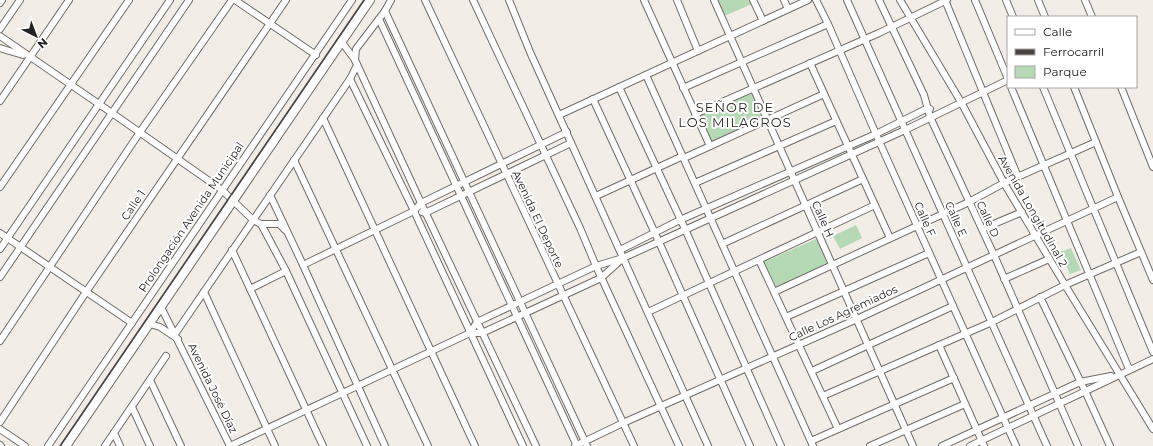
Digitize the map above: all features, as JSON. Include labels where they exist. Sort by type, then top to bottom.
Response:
[{"type":"main road","points":[[66,446],[370,0]]},
{"type":"street","points":[[0,29],[20,0]]},
{"type":"street","points":[[0,101],[69,0]]},
{"type":"street","points":[[0,187],[128,0]]},
{"type":"street","points":[[0,249],[170,0]]},
{"type":"street","points":[[0,277],[189,0]]},
{"type":"street","points":[[0,340],[140,132],[232,0]]},
{"type":"street","points":[[235,0],[242,2],[316,54]]},
{"type":"street","name":"Calle 1","points":[[0,422],[86,292],[286,0]]},
{"type":"street","name":"Prolongación Avenida Municipal","points":[[48,446],[352,0]]},
{"type":"street","points":[[176,336],[232,250],[350,79],[356,62],[356,49],[380,19],[391,0]]},
{"type":"street","name":"Avenida El Deporte","points":[[425,0],[634,446]]},
{"type":"street","points":[[473,0],[580,228],[601,278],[679,446]]},
{"type":"street","points":[[509,0],[530,52],[708,446]]},
{"type":"street","points":[[644,0],[710,146]]},
{"type":"street","points":[[677,0],[698,51]]},
{"type":"street","name":"Calle H","points":[[714,0],[914,446]]},
{"type":"street","points":[[753,0],[763,21]]},
{"type":"street","points":[[784,0],[788,10]]},
{"type":"street","points":[[559,115],[808,0]]},
{"type":"street","name":"Calle F","points":[[816,0],[840,50],[879,141],[1016,446]]},
{"type":"street","name":"Calle E","points":[[847,0],[1047,446]]},
{"type":"street","name":"Calle D","points":[[879,0],[917,81],[930,117],[994,255],[1078,446]]},
{"type":"street","name":"Avenida Longitudinal 2","points":[[900,0],[961,102],[1004,183],[1036,235],[1064,285],[1153,429]]},
{"type":"street","points":[[695,114],[891,27],[946,0],[982,92],[1018,177]]},
{"type":"street","points":[[975,0],[1007,78]]},
{"type":"street","points":[[1006,0],[1013,16]]},
{"type":"street","points":[[1038,0],[1045,16]]},
{"type":"street","points":[[1085,0],[1092,16]]},
{"type":"street","points":[[385,11],[586,444]]},
{"type":"street","points":[[380,19],[513,305],[576,446]]},
{"type":"street","points":[[683,88],[828,24]]},
{"type":"street","points":[[0,36],[112,112],[222,190],[253,220],[261,224],[279,224],[287,231]]},
{"type":"street","points":[[342,41],[356,62],[425,213],[536,446]]},
{"type":"street","points":[[0,48],[30,57]]},
{"type":"street","points":[[810,63],[890,238]]},
{"type":"street","points":[[646,75],[812,444],[838,429],[954,378]]},
{"type":"street","points":[[350,79],[414,211],[523,446]]},
{"type":"street","points":[[470,333],[477,322],[513,305],[596,266],[623,258],[659,242],[710,217],[905,130],[1007,80]]},
{"type":"street","points":[[619,87],[685,229],[781,446]]},
{"type":"street","points":[[1011,88],[1129,369]]},
{"type":"street","points":[[1042,88],[1153,352]]},
{"type":"street","points":[[1074,88],[1153,280]]},
{"type":"street","points":[[1121,88],[1153,167]]},
{"type":"street","points":[[596,196],[824,94]]},
{"type":"street","points":[[593,99],[750,446]]},
{"type":"street","points":[[620,250],[655,234],[680,220],[876,134],[928,108],[936,114]]},
{"type":"street","points":[[323,118],[474,446]]},
{"type":"street","points":[[695,183],[836,121]]},
{"type":"street","points":[[303,265],[414,211],[421,203],[456,185],[567,132]]},
{"type":"street","points":[[774,292],[969,202],[1004,183],[1096,142]]},
{"type":"street","points":[[414,211],[425,213],[571,143]]},
{"type":"street","points":[[294,160],[428,446]]},
{"type":"street","points":[[722,244],[863,179]]},
{"type":"street","points":[[270,195],[385,446]]},
{"type":"street","name":"Calle Los Agremiados","points":[[576,446],[586,444],[624,423],[660,406],[857,319],[941,278],[1118,197]]},
{"type":"street","points":[[648,312],[875,206]]},
{"type":"street","points":[[982,230],[1022,212]]},
{"type":"street","points":[[261,224],[286,271],[367,446]]},
{"type":"street","points":[[0,233],[132,324]]},
{"type":"street","points":[[232,250],[324,446]]},
{"type":"street","points":[[823,396],[992,322],[1018,310],[1064,285],[1141,252]]},
{"type":"street","points":[[786,317],[929,253]]},
{"type":"street","points":[[230,446],[470,333],[482,333],[601,278],[623,258]]},
{"type":"street","points":[[1004,279],[1050,259]]},
{"type":"street","points":[[759,260],[838,429]]},
{"type":"street","points":[[250,289],[286,271]]},
{"type":"street","points":[[204,292],[275,446]]},
{"type":"street","points":[[1040,297],[1110,446]]},
{"type":"street","points":[[812,371],[953,306]]},
{"type":"street","name":"Avenida José Díaz","points":[[161,307],[230,446]]},
{"type":"street","name":"Avenida José Díaz","points":[[150,324],[176,336]]},
{"type":"street","points":[[939,345],[983,443]]},
{"type":"street","points":[[105,446],[166,356]]},
{"type":"street","points":[[970,446],[983,443],[1033,416],[1121,375],[1129,369],[1153,359]]},
{"type":"street","points":[[942,446],[1080,382],[1121,375]]},
{"type":"street","points":[[150,380],[181,446]]},
{"type":"street","points":[[870,446],[966,404]]},
{"type":"street","points":[[132,408],[150,446]]},
{"type":"street","points":[[0,429],[25,446]]},
{"type":"street","points":[[114,433],[120,446]]},
{"type":"green space","points":[[717,0],[750,0],[752,4],[724,16]]},
{"type":"green space","points":[[750,91],[763,119],[711,143],[697,115]]},
{"type":"green space","points":[[856,225],[862,238],[840,249],[833,236]]},
{"type":"green space","points":[[816,239],[830,263],[777,288],[764,262]]},
{"type":"green space","points":[[1071,248],[1081,270],[1070,274],[1060,252]]},
{"type":"railway","points":[[60,446],[364,0]]},
{"type":"district","name":"SEÑOR DE LOS MILAGROS","points":[[735,114]]}]
